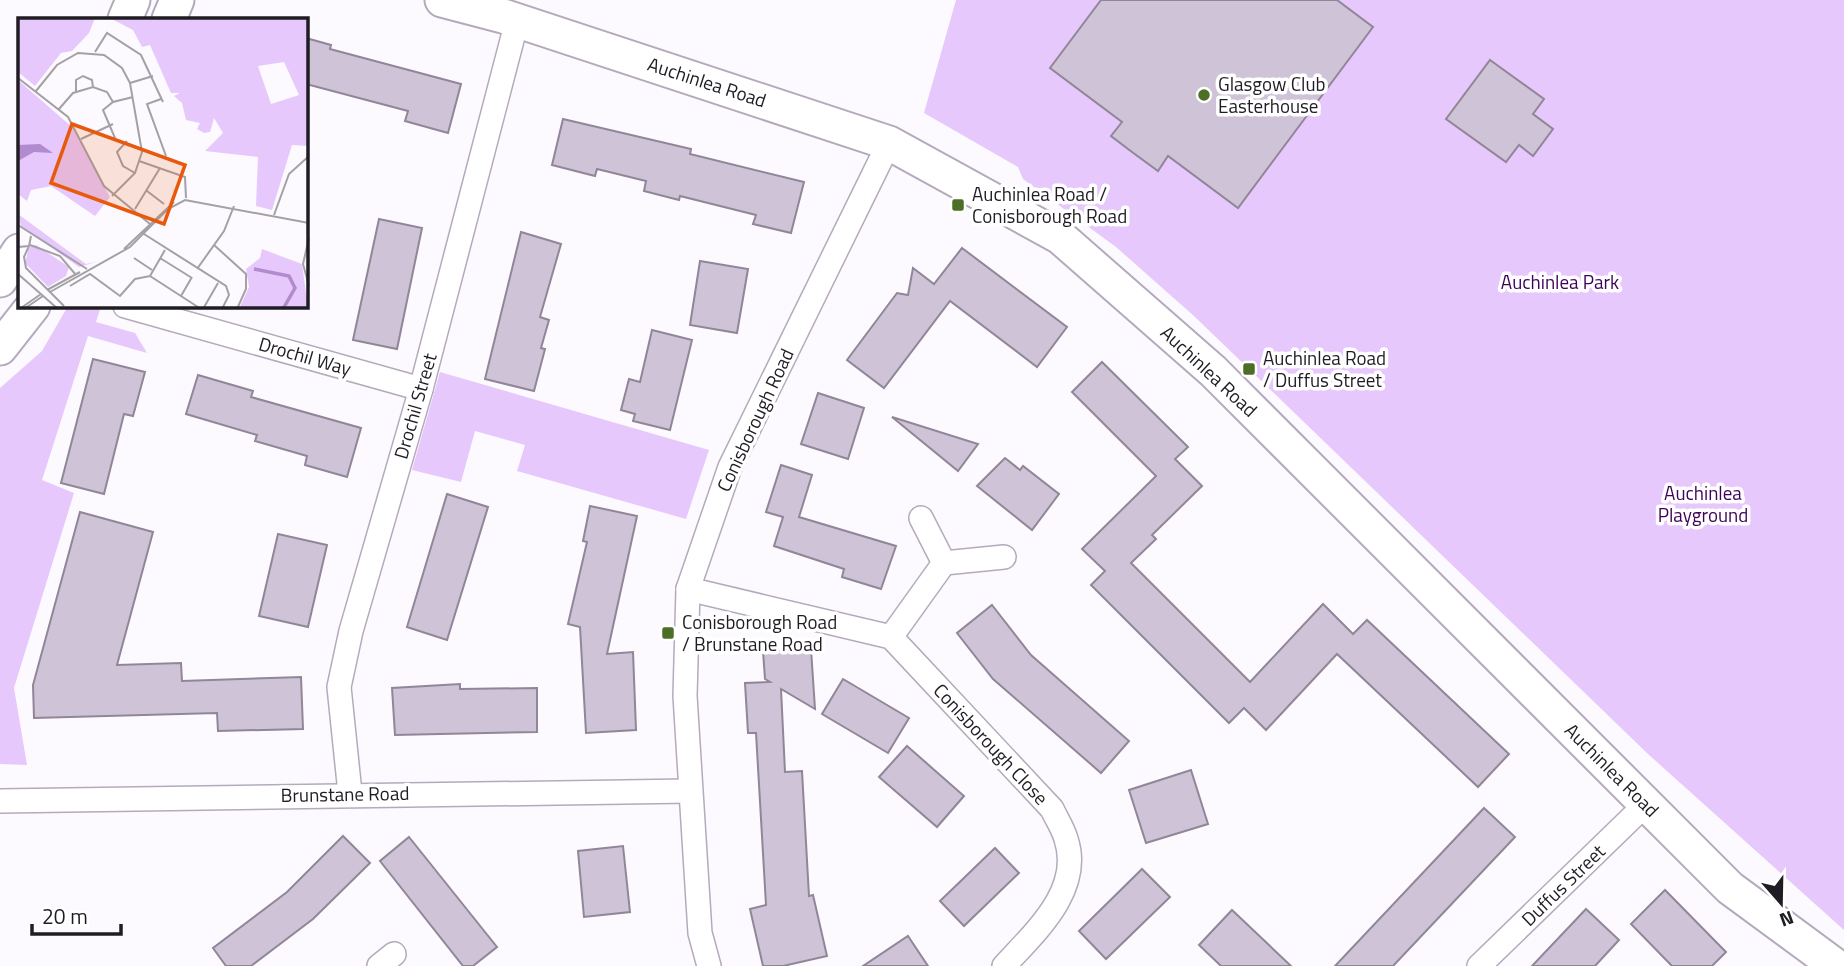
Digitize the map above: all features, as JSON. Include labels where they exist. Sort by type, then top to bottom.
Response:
[{"type":"street","points":[[125,18],[133,0]]},
{"type":"street","points":[[169,18],[177,0]]},
{"type":"street","name":"Auchinlea Road","points":[[442,0],[517,21],[889,143],[1060,237],[1213,370],[1730,888],[1836,966]]},
{"type":"street","name":"Drochil Street","points":[[350,793],[339,687],[351,631],[421,389],[517,21]]},
{"type":"street","name":"Conisborough Road","points":[[709,966],[700,933],[690,791],[685,696],[688,589],[730,467],[889,143]]},
{"type":"street","points":[[0,280],[18,253]]},
{"type":"street","points":[[0,348],[31,308]]},
{"type":"street","name":"Drochil Way","points":[[140,308],[192,315],[421,389]]},
{"type":"street","points":[[921,517],[944,562]]},
{"type":"street","points":[[688,589],[891,637],[944,562],[1004,557]]},
{"type":"street","name":"Conisborough Close","points":[[891,637],[1052,808],[1067,841],[1067,879],[1050,917],[1004,966]]},
{"type":"street","name":"Brunstane Road","points":[[0,801],[350,793],[690,791]]},
{"type":"street","name":"Duffus Street","points":[[1479,966],[1647,803]]},
{"type":"green space","name":"Auchinlea Park","points":[[956,0],[1844,0],[1844,930],[1648,754],[1194,316],[1116,247],[1023,179],[1018,167],[924,113]]},
{"type":"green space","points":[[67,308],[100,308],[96,322],[135,333],[147,353],[88,336],[42,480],[74,493],[14,688],[27,765],[0,764],[0,388],[42,351]]},
{"type":"green space","points":[[440,372],[709,450],[686,519],[517,471],[525,445],[475,431],[461,482],[412,470]]},
{"type":"building","name":"Glasgow Club Easterhouse","points":[[1101,0],[1337,0],[1373,27],[1238,208],[1168,156],[1158,171],[1132,152],[1111,136],[1122,122],[1050,68]]},
{"type":"building","points":[[308,39],[331,45],[330,49],[461,84],[448,133],[405,121],[408,111],[308,85]]},
{"type":"building","points":[[1490,60],[1544,99],[1533,114],[1553,129],[1533,156],[1519,145],[1506,162],[1446,119]]},
{"type":"building","points":[[563,119],[691,149],[690,154],[804,182],[791,233],[753,224],[756,215],[680,196],[679,200],[644,191],[646,181],[597,169],[595,176],[552,165]]},
{"type":"building","points":[[379,219],[422,228],[397,349],[353,340]]},
{"type":"building","points":[[521,232],[561,244],[540,317],[549,320],[534,391],[485,379]]},
{"type":"building","points":[[962,248],[1067,327],[1037,367],[950,301],[884,388],[847,360],[897,293],[908,295],[913,268],[934,284]]},
{"type":"building","points":[[700,261],[748,269],[737,333],[690,325]]},
{"type":"building","points":[[652,330],[692,340],[670,430],[633,421],[635,414],[621,410],[629,379],[640,382]]},
{"type":"building","points":[[93,359],[145,372],[133,416],[124,414],[104,494],[61,483]]},
{"type":"building","points":[[1102,362],[1188,447],[1175,459],[1202,486],[1152,535],[1156,539],[1131,563],[1250,682],[1323,604],[1353,634],[1367,620],[1509,754],[1478,787],[1337,654],[1266,730],[1244,708],[1229,723],[1091,585],[1105,571],[1082,549],[1156,476],[1072,392]]},
{"type":"building","points":[[198,375],[253,391],[251,397],[361,428],[347,477],[305,465],[307,456],[255,441],[257,435],[186,414]]},
{"type":"building","points":[[818,393],[864,408],[848,459],[801,444]]},
{"type":"building","points":[[892,417],[978,444],[958,471]]},
{"type":"building","points":[[1005,458],[1020,470],[1023,466],[1059,494],[1032,530],[977,486]]},
{"type":"building","points":[[781,465],[812,475],[799,517],[896,546],[881,589],[842,577],[844,569],[774,546],[783,517],[766,512]]},
{"type":"building","points":[[447,494],[488,507],[447,640],[407,627]]},
{"type":"building","points":[[590,506],[637,516],[607,654],[633,652],[636,730],[586,733],[580,627],[568,624],[587,542],[583,541]]},
{"type":"building","points":[[80,512],[153,532],[117,665],[181,663],[182,681],[301,677],[303,729],[218,731],[217,713],[34,718],[33,685]]},
{"type":"building","points":[[278,534],[327,545],[308,627],[259,616]]},
{"type":"building","points":[[992,605],[1031,655],[1129,741],[1101,773],[993,679],[957,633]]},
{"type":"building","points":[[811,649],[815,709],[781,689],[785,772],[802,771],[809,896],[813,895],[827,956],[783,966],[763,966],[750,909],[766,905],[756,733],[748,733],[745,683],[770,682],[765,679],[763,651]]},
{"type":"building","points":[[843,679],[909,718],[888,753],[822,714]]},
{"type":"building","points":[[460,684],[460,689],[537,688],[537,732],[395,735],[392,688]]},
{"type":"building","points":[[907,746],[964,796],[937,827],[879,777]]},
{"type":"building","points":[[1191,770],[1208,824],[1146,843],[1129,790]]},
{"type":"building","points":[[1484,808],[1515,837],[1393,966],[1335,966]]},
{"type":"building","points":[[343,836],[370,863],[313,919],[251,966],[226,966],[213,948],[287,892]]},
{"type":"building","points":[[409,837],[497,947],[473,966],[463,966],[380,861]]},
{"type":"building","points":[[623,846],[630,912],[584,917],[578,851]]},
{"type":"building","points":[[995,848],[1019,873],[964,926],[940,901]]},
{"type":"building","points":[[1142,869],[1170,897],[1106,959],[1079,931]]},
{"type":"building","points":[[1665,890],[1726,952],[1712,966],[1672,966],[1631,924]]},
{"type":"building","points":[[1586,909],[1619,940],[1595,966],[1532,966]]},
{"type":"building","points":[[1232,910],[1291,966],[1221,966],[1199,945]]},
{"type":"building","points":[[908,936],[928,966],[863,966]]},
{"type":"place","name":"Glasgow Club Easterhouse","points":[[1204,95]]},
{"type":"place","name":"Auchinlea Road / Conisborough Road","points":[[958,205]]},
{"type":"place","name":"Auchinlea Road / Duffus Street","points":[[1249,369]]},
{"type":"place","name":"Conisborough Road / Brunstane Road","points":[[668,633]]},
{"type":"park label","name":"Auchinlea Playground","points":[[1703,504]]}]
